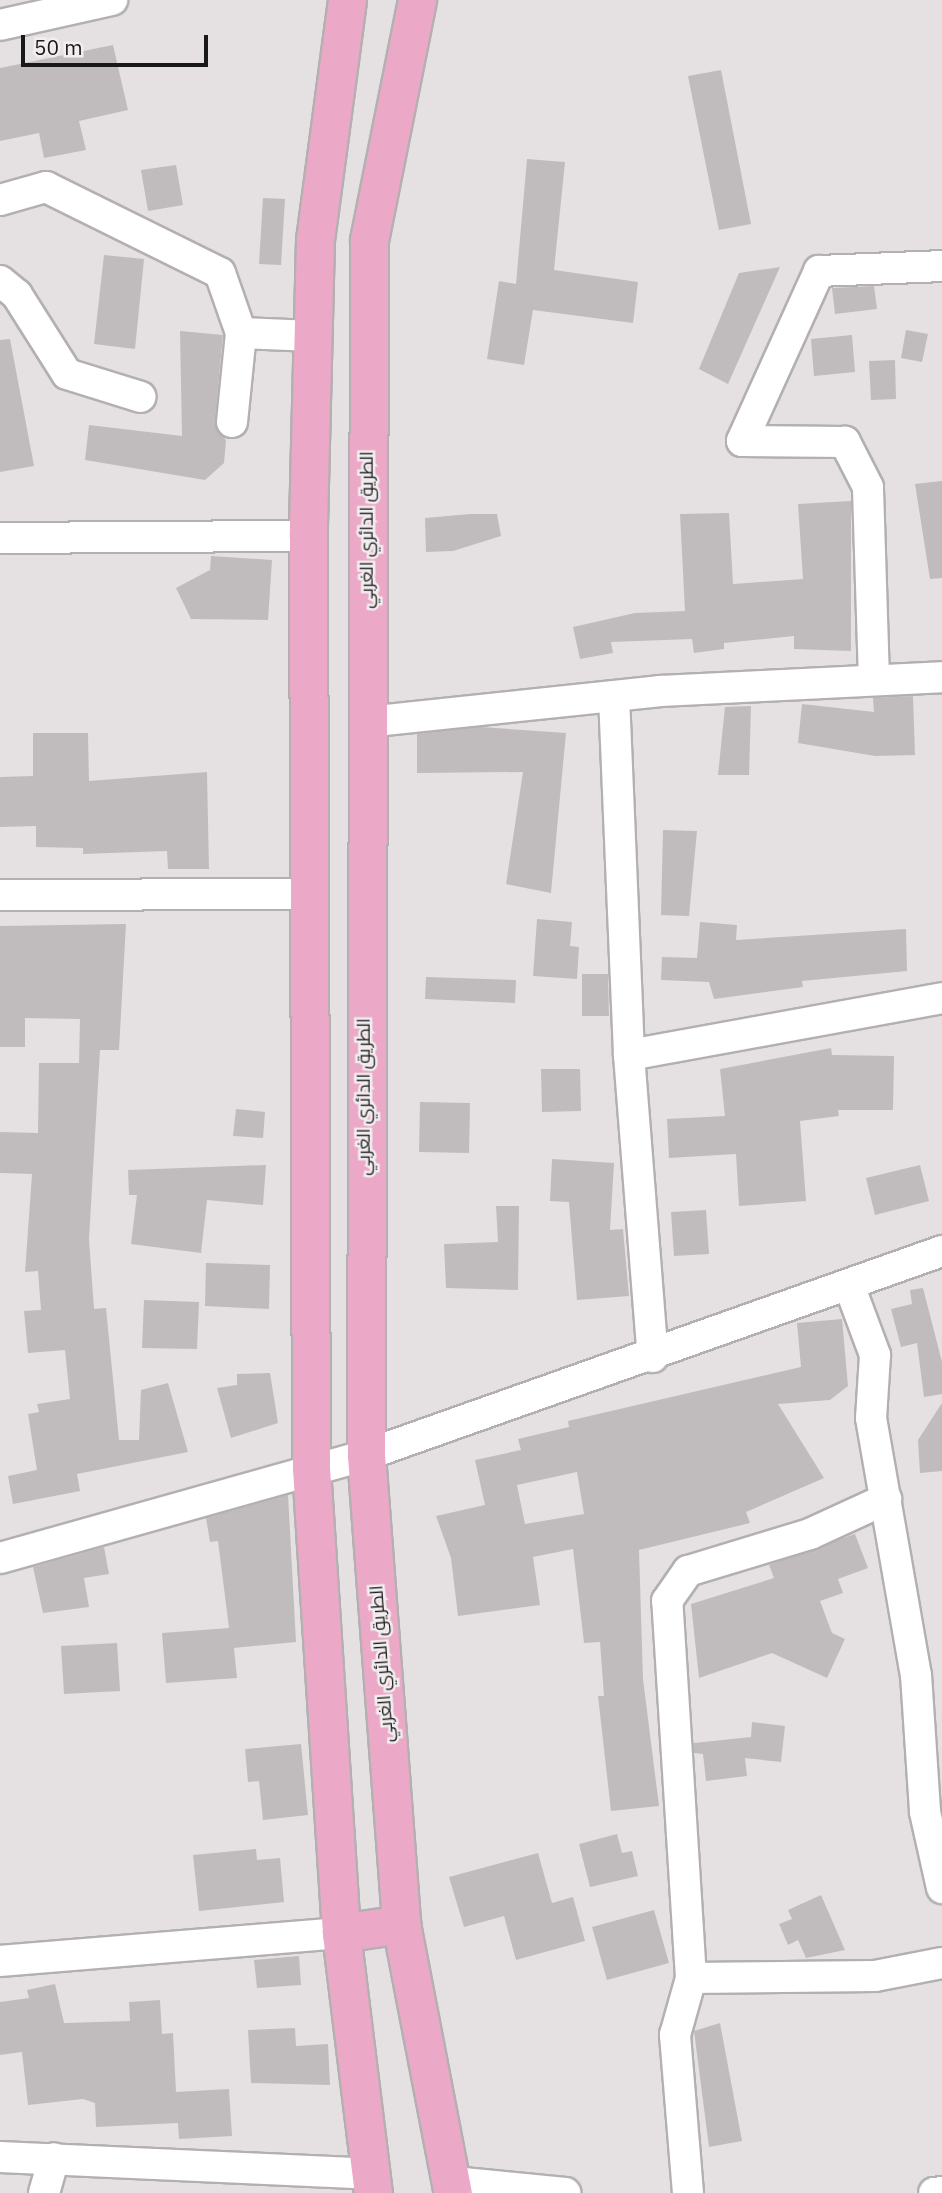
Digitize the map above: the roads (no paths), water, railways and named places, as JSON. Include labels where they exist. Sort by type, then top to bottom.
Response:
[{"type":"main road","points":[[347,0],[315,239],[307,536],[312,1468],[341,1933],[372,2183]]},
{"type":"main road","name":"الطريق الدائري الغربي","points":[[417,0],[369,240],[366,1455],[401,1924],[453,2187]]},
{"type":"main road","points":[[341,1933],[401,1924]]},
{"type":"street","points":[[8,16],[58,6],[113,0]]},
{"type":"street","points":[[0,200],[46,187],[220,273],[240,333],[232,422]]},
{"type":"street","points":[[874,680],[868,487],[845,442],[742,441],[819,271],[942,266]]},
{"type":"street","points":[[0,281],[17,295],[67,374],[141,397]]},
{"type":"street","points":[[240,333],[313,336]]},
{"type":"street","points":[[0,538],[307,536]]},
{"type":"street","points":[[366,722],[614,696],[942,677]]},
{"type":"street","points":[[614,696],[629,1055],[653,1357]]},
{"type":"street","points":[[0,895],[307,894]]},
{"type":"street","points":[[629,1055],[942,998]]},
{"type":"street","points":[[0,1559],[312,1468],[366,1455],[653,1357],[942,1251]]},
{"type":"street","points":[[849,1285],[875,1355],[871,1418],[916,1675],[925,1812],[942,1888]]},
{"type":"street","points":[[688,2193],[675,2035],[691,1978],[667,1601],[688,1571],[810,1534],[886,1499]]},
{"type":"street","points":[[0,1961],[341,1933]]},
{"type":"street","points":[[691,1978],[875,1976],[942,1963]]},
{"type":"street","points":[[0,2157],[54,2158],[372,2183]]},
{"type":"street","points":[[44,2193],[54,2158]]},
{"type":"street","points":[[453,2187],[565,2193]]},
{"type":"street","points":[[934,2193],[942,2192]]}]
